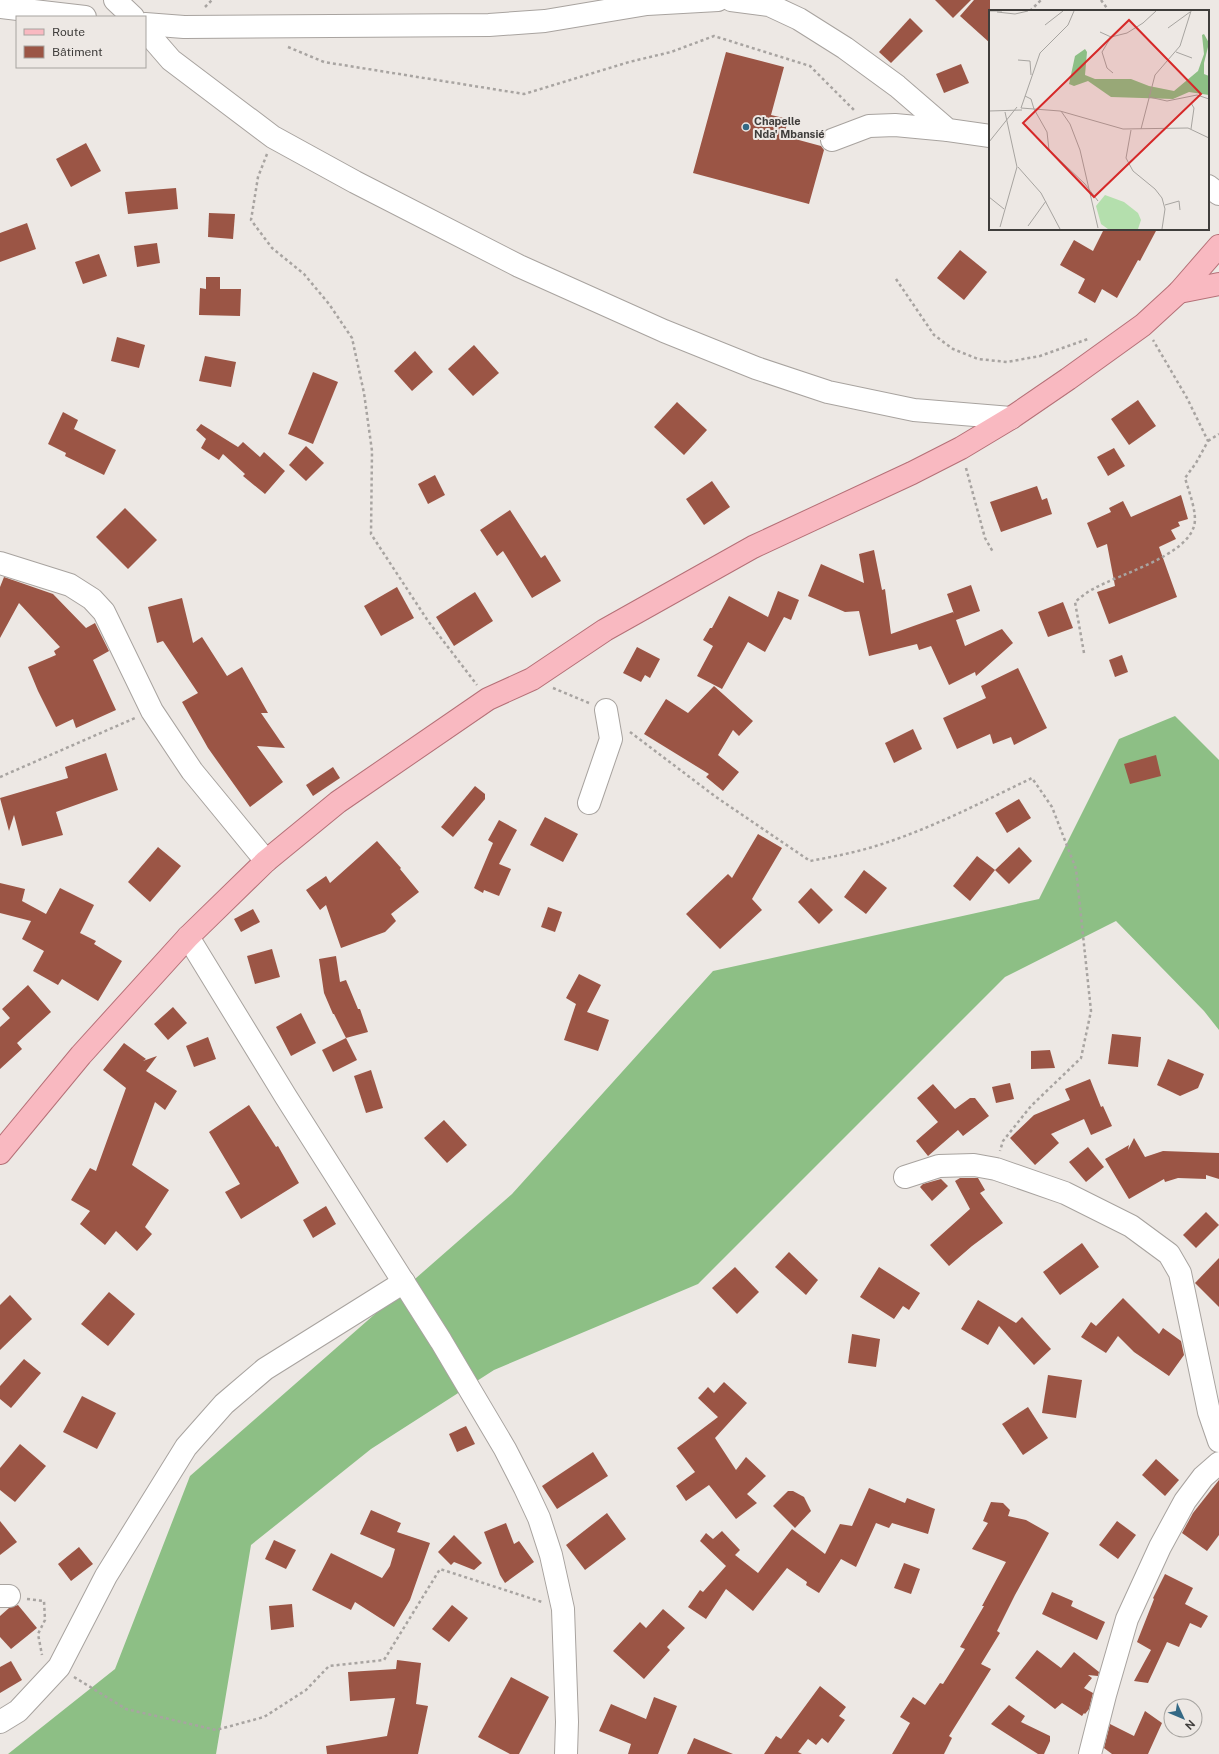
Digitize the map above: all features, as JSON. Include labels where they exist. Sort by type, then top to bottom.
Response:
[{"type":"main road","points":[[0,1153],[81,1055],[188,936],[266,861],[338,802],[488,699],[532,679],[605,630],[753,547],[912,473],[961,448],[1011,418],[1068,379],[1143,324],[1179,292],[1219,246]]},
{"type":"main road","points":[[1179,292],[1219,284]]},
{"type":"street","points":[[115,0],[132,16]]},
{"type":"street","points":[[146,24],[184,27],[489,25],[545,21],[647,4],[718,0]]},
{"type":"street","points":[[731,0],[769,6],[799,19],[856,56],[897,86],[948,130]]},
{"type":"street","points":[[0,7],[76,16]]},
{"type":"street","points":[[146,31],[172,60],[273,137],[355,182],[519,266],[664,331],[756,368],[828,392],[914,410],[1011,418]]},
{"type":"street","points":[[832,140],[869,126],[895,125],[989,136]]},
{"type":"street","points":[[1209,175],[1219,172]]},
{"type":"street","points":[[1209,187],[1219,194]]},
{"type":"street","points":[[0,563],[70,585],[92,598],[104,612],[152,711],[192,771],[266,861]]},
{"type":"street","points":[[589,802],[611,739],[606,710]]},
{"type":"street","points":[[188,936],[286,1097],[404,1282],[478,1403],[505,1449],[539,1518],[551,1555],[563,1609],[567,1722],[566,1754]]},
{"type":"street","points":[[905,1177],[939,1166],[974,1165],[996,1169],[1065,1193],[1131,1226],[1169,1254],[1180,1273],[1209,1412],[1219,1440]]},
{"type":"street","points":[[0,1722],[18,1711],[59,1667],[106,1576],[186,1447],[224,1404],[265,1369],[404,1282]]},
{"type":"street","points":[[1090,1754],[1127,1619],[1160,1546],[1185,1501],[1203,1478],[1219,1463]]},
{"type":"path","points":[[1031,10],[1041,0]]},
{"type":"path","points":[[1101,0],[1108,10]]},
{"type":"path","points":[[286,46],[324,62],[524,94],[628,62],[671,52],[714,36],[810,66],[869,126]]},
{"type":"path","points":[[273,137],[258,177],[250,220],[272,248],[304,274],[330,304],[352,338],[364,393],[372,451],[371,534],[428,621],[488,699]]},
{"type":"path","points":[[896,279],[934,336],[953,349],[978,359],[1007,362],[1040,356],[1092,337]]},
{"type":"path","points":[[1143,324],[1164,357],[1208,441]]},
{"type":"path","points":[[1084,653],[1075,602],[1093,588],[1136,571],[1158,559],[1190,535],[1195,524],[1194,512],[1185,478],[1196,463],[1208,441],[1219,434]]},
{"type":"path","points":[[961,448],[985,538],[993,552]]},
{"type":"path","points":[[532,679],[606,710],[619,724],[716,797],[810,861],[859,850],[908,834],[974,806],[1032,778],[1052,808],[1076,869],[1091,1011],[1081,1058],[1031,1106],[1003,1141],[996,1169]]},
{"type":"path","points":[[0,777],[152,711]]},
{"type":"path","points":[[4,1596],[44,1601],[45,1620],[38,1634],[43,1657],[126,1709],[216,1730],[264,1717],[306,1690],[328,1666],[384,1660],[440,1569],[563,1609]]},
{"type":"green space","points":[[1175,716],[1219,760],[1219,1030],[1204,1011],[1116,921],[1005,977],[698,1284],[494,1370],[371,1449],[251,1545],[216,1754],[8,1754],[115,1669],[190,1476],[512,1194],[713,971],[1039,899],[1119,739]]},
{"type":"building","points":[[935,0],[971,0],[953,18]]},
{"type":"building","points":[[974,0],[990,0],[989,42],[960,16]]},
{"type":"building","points":[[910,18],[923,31],[891,63],[879,52]]},
{"type":"building","name":"Chapelle Nda' Mbansié","points":[[726,52],[784,67],[771,115],[788,119],[784,136],[821,146],[824,150],[809,204],[693,173]]},
{"type":"building","points":[[961,64],[969,83],[944,93],[936,74]]},
{"type":"building","points":[[86,143],[101,171],[71,187],[56,159]]},
{"type":"building","points":[[176,188],[178,209],[128,214],[125,192]]},
{"type":"building","points":[[209,213],[235,214],[233,239],[208,237]]},
{"type":"building","points":[[27,223],[36,249],[0,262],[0,233]]},
{"type":"building","points":[[1104,230],[1156,230],[1140,261],[1138,260],[1117,298],[1102,289],[1095,303],[1078,293],[1085,279],[1060,265],[1074,240],[1093,251]]},
{"type":"building","points":[[157,243],[160,263],[137,267],[134,246]]},
{"type":"building","points":[[960,250],[987,272],[964,300],[937,278]]},
{"type":"building","points":[[99,254],[107,276],[83,284],[75,262]]},
{"type":"building","points":[[206,277],[220,277],[220,289],[241,289],[240,316],[199,315],[200,288],[206,289]]},
{"type":"building","points":[[117,337],[145,345],[139,368],[111,361]]},
{"type":"building","points":[[474,345],[499,373],[473,396],[448,369]]},
{"type":"building","points":[[415,351],[433,372],[412,391],[394,371]]},
{"type":"building","points":[[205,356],[236,362],[231,387],[199,381]]},
{"type":"building","points":[[313,372],[338,382],[313,444],[288,434]]},
{"type":"building","points":[[1138,400],[1156,426],[1129,445],[1111,419]]},
{"type":"building","points":[[677,402],[707,430],[684,455],[654,427]]},
{"type":"building","points":[[63,412],[78,420],[74,429],[116,450],[104,475],[65,456],[66,453],[48,444]]},
{"type":"building","points":[[201,424],[238,447],[243,442],[260,457],[264,452],[285,471],[265,494],[243,476],[245,474],[223,454],[219,460],[201,448],[206,439],[196,430]]},
{"type":"building","points":[[306,446],[324,463],[306,481],[289,465]]},
{"type":"building","points":[[1114,448],[1125,466],[1108,476],[1097,457]]},
{"type":"building","points":[[435,475],[445,495],[428,504],[418,484]]},
{"type":"building","points":[[712,481],[730,507],[704,525],[686,499]]},
{"type":"building","points":[[1037,486],[1042,500],[1047,498],[1052,514],[1001,532],[990,502]]},
{"type":"building","points":[[1181,495],[1188,519],[1178,522],[1180,526],[1171,530],[1176,539],[1159,547],[1177,597],[1109,624],[1097,592],[1115,586],[1107,544],[1097,548],[1087,523],[1111,512],[1109,508],[1123,501],[1131,517]]},
{"type":"building","points":[[125,508],[157,540],[128,569],[96,537]]},
{"type":"building","points":[[510,510],[541,558],[545,555],[561,581],[532,598],[503,551],[497,556],[480,530]]},
{"type":"building","points":[[874,550],[882,590],[885,589],[891,634],[953,612],[954,614],[947,594],[971,585],[980,611],[956,620],[965,646],[1002,629],[1013,643],[976,676],[975,672],[949,685],[931,646],[919,650],[917,644],[869,656],[859,611],[845,612],[808,596],[821,564],[864,583],[859,554]]},
{"type":"building","points":[[4,577],[53,594],[86,628],[95,623],[109,651],[93,660],[116,710],[76,728],[73,719],[56,727],[28,667],[56,655],[54,651],[60,647],[19,603],[0,638],[0,587]]},
{"type":"building","points":[[397,587],[414,618],[381,636],[364,606]]},
{"type":"building","points":[[778,591],[799,600],[791,620],[784,617],[765,652],[748,642],[722,689],[697,676],[713,646],[703,640],[710,628],[712,628],[729,596],[768,617]]},
{"type":"building","points":[[475,592],[493,621],[454,646],[436,617]]},
{"type":"building","points":[[182,598],[193,643],[202,637],[227,676],[242,667],[268,713],[261,713],[285,748],[257,746],[283,782],[250,807],[208,748],[182,702],[198,693],[163,641],[157,643],[148,607]]},
{"type":"building","points":[[1063,602],[1073,628],[1048,637],[1038,612]]},
{"type":"building","points":[[637,647],[660,659],[650,678],[645,675],[641,682],[623,673]]},
{"type":"building","points":[[1122,655],[1128,672],[1115,677],[1109,660]]},
{"type":"building","points":[[1018,668],[1047,728],[1014,745],[1011,737],[993,744],[990,734],[957,749],[943,718],[986,698],[981,686]]},
{"type":"building","points":[[714,686],[753,721],[739,736],[733,730],[718,755],[739,772],[723,791],[706,777],[709,774],[644,734],[666,699],[688,713]]},
{"type":"building","points":[[913,729],[922,749],[894,763],[885,743]]},
{"type":"building","points":[[106,753],[118,790],[56,812],[63,835],[22,846],[14,815],[9,831],[0,798],[68,778],[65,767]]},
{"type":"building","points":[[1156,755],[1161,776],[1130,784],[1124,764]]},
{"type":"building","points":[[333,767],[340,778],[313,796],[306,785]]},
{"type":"building","points":[[475,786],[485,794],[485,799],[453,837],[441,827]]},
{"type":"building","points":[[1019,799],[1031,818],[1007,833],[995,813]]},
{"type":"building","points":[[545,817],[578,834],[563,862],[530,845]]},
{"type":"building","points":[[499,820],[517,830],[499,864],[511,869],[499,896],[484,890],[483,893],[474,888],[493,843],[488,840]]},
{"type":"building","points":[[758,834],[782,848],[752,899],[762,910],[720,949],[686,914],[728,874],[732,878]]},
{"type":"building","points":[[377,841],[401,868],[400,869],[419,892],[391,914],[396,921],[385,932],[341,948],[326,905],[320,910],[306,890],[326,876],[330,883]]},
{"type":"building","points":[[158,847],[181,866],[150,902],[128,882]]},
{"type":"building","points":[[1019,847],[1032,861],[1009,884],[995,870]]},
{"type":"building","points":[[977,856],[995,870],[970,901],[953,886]]},
{"type":"building","points":[[864,870],[887,888],[866,914],[844,897]]},
{"type":"building","points":[[0,883],[25,889],[22,901],[46,914],[60,888],[94,905],[80,933],[96,941],[94,944],[122,961],[98,1001],[62,979],[58,985],[33,971],[44,951],[22,939],[31,921],[0,913]]},
{"type":"building","points":[[811,888],[833,910],[819,924],[798,902]]},
{"type":"building","points":[[548,907],[562,912],[555,932],[541,927]]},
{"type":"building","points":[[253,909],[260,922],[241,932],[234,919]]},
{"type":"building","points":[[272,949],[280,977],[255,984],[247,956]]},
{"type":"building","points":[[336,956],[340,982],[346,980],[358,1009],[360,1009],[368,1032],[346,1038],[324,993],[319,959]]},
{"type":"building","points":[[579,974],[601,985],[587,1012],[609,1020],[598,1051],[564,1040],[576,1004],[566,998]]},
{"type":"building","points":[[28,985],[51,1012],[17,1043],[22,1049],[0,1069],[0,1027],[10,1018],[2,1009]]},
{"type":"building","points":[[173,1007],[187,1023],[168,1040],[154,1024]]},
{"type":"building","points":[[301,1013],[316,1043],[291,1056],[276,1027]]},
{"type":"building","points":[[1112,1034],[1141,1037],[1138,1067],[1108,1064]]},
{"type":"building","points":[[208,1037],[216,1059],[194,1067],[186,1046]]},
{"type":"building","points":[[346,1038],[357,1060],[333,1072],[322,1050]]},
{"type":"building","points":[[124,1043],[146,1059],[143,1061],[157,1056],[146,1071],[177,1091],[165,1110],[155,1102],[132,1165],[169,1190],[145,1227],[152,1234],[137,1251],[116,1231],[105,1245],[80,1224],[90,1211],[71,1200],[90,1168],[96,1171],[126,1088],[103,1070]]},
{"type":"building","points":[[1050,1050],[1055,1068],[1031,1069],[1031,1051]]},
{"type":"building","points":[[1168,1059],[1204,1074],[1198,1088],[1180,1096],[1157,1085]]},
{"type":"building","points":[[371,1070],[383,1108],[366,1113],[354,1076]]},
{"type":"building","points":[[1090,1079],[1101,1107],[1103,1106],[1112,1126],[1091,1135],[1084,1119],[1051,1134],[1059,1143],[1035,1165],[1010,1138],[1034,1115],[1070,1100],[1065,1089]]},
{"type":"building","points":[[1010,1083],[1014,1099],[996,1103],[992,1087]]},
{"type":"building","points":[[933,1084],[955,1109],[970,1098],[975,1098],[989,1116],[963,1136],[958,1130],[928,1156],[916,1141],[938,1122],[917,1098]]},
{"type":"building","points":[[249,1105],[276,1147],[278,1146],[299,1183],[241,1219],[225,1192],[240,1184],[209,1132]]},
{"type":"building","points":[[444,1120],[467,1145],[447,1163],[424,1138]]},
{"type":"building","points":[[1134,1138],[1145,1157],[1163,1151],[1219,1153],[1219,1179],[1206,1175],[1206,1179],[1178,1178],[1165,1182],[1164,1179],[1129,1199],[1105,1159],[1129,1145],[1128,1150]]},
{"type":"building","points":[[1088,1147],[1104,1167],[1086,1182],[1069,1162]]},
{"type":"building","points":[[960,1178],[978,1178],[985,1190],[980,1193],[1003,1223],[972,1246],[949,1266],[930,1245],[970,1209],[955,1181]]},
{"type":"building","points":[[941,1179],[948,1186],[932,1201],[920,1187],[923,1184]]},
{"type":"building","points":[[326,1206],[336,1224],[313,1238],[303,1220]]},
{"type":"building","points":[[1206,1212],[1219,1225],[1196,1248],[1183,1235]]},
{"type":"building","points":[[1082,1243],[1099,1267],[1060,1295],[1043,1272]]},
{"type":"building","points":[[789,1252],[818,1280],[806,1295],[775,1267]]},
{"type":"building","points":[[1219,1258],[1219,1307],[1195,1283]]},
{"type":"building","points":[[735,1267],[759,1292],[737,1314],[712,1288]]},
{"type":"building","points":[[879,1267],[920,1293],[909,1310],[903,1306],[894,1319],[860,1297]]},
{"type":"building","points":[[109,1292],[135,1314],[108,1346],[81,1324]]},
{"type":"building","points":[[10,1295],[32,1319],[0,1350],[0,1305]]},
{"type":"building","points":[[1123,1298],[1159,1334],[1163,1328],[1181,1341],[1184,1355],[1169,1376],[1134,1352],[1118,1336],[1106,1353],[1081,1337],[1091,1322],[1096,1326]]},
{"type":"building","points":[[978,1300],[1016,1323],[1022,1317],[1051,1349],[1034,1365],[999,1326],[988,1345],[961,1329]]},
{"type":"building","points":[[852,1334],[880,1339],[876,1367],[848,1363]]},
{"type":"building","points":[[24,1359],[41,1373],[11,1408],[0,1399],[0,1386]]},
{"type":"building","points":[[1048,1375],[1082,1380],[1076,1418],[1042,1413]]},
{"type":"building","points":[[724,1382],[747,1403],[715,1438],[736,1470],[746,1457],[766,1476],[747,1494],[757,1503],[736,1519],[709,1485],[686,1501],[676,1486],[695,1472],[677,1448],[718,1417],[698,1398],[708,1387],[714,1393]]},
{"type":"building","points":[[82,1396],[116,1413],[97,1449],[63,1432]]},
{"type":"building","points":[[1028,1407],[1048,1438],[1023,1455],[1002,1424]]},
{"type":"building","points":[[466,1426],[475,1444],[457,1452],[449,1434]]},
{"type":"building","points":[[20,1444],[46,1466],[15,1502],[0,1490],[0,1468]]},
{"type":"building","points":[[593,1452],[608,1476],[557,1509],[542,1486]]},
{"type":"building","points":[[1156,1459],[1179,1480],[1165,1496],[1142,1475]]},
{"type":"building","points":[[1219,1480],[1219,1535],[1207,1551],[1182,1533],[1193,1513]]},
{"type":"building","points":[[869,1488],[905,1503],[907,1498],[935,1509],[928,1534],[892,1523],[889,1528],[876,1523],[856,1567],[841,1559],[819,1593],[806,1585],[807,1582],[787,1568],[753,1611],[726,1589],[706,1619],[688,1607],[700,1590],[703,1592],[726,1566],[700,1541],[706,1533],[713,1539],[722,1531],[740,1550],[735,1555],[758,1573],[792,1529],[825,1554],[840,1524],[852,1526]]},
{"type":"building","points":[[788,1491],[793,1491],[804,1497],[811,1511],[795,1528],[773,1506]]},
{"type":"building","points":[[991,1502],[1003,1503],[1010,1510],[1008,1516],[1026,1520],[1049,1533],[997,1631],[1000,1633],[981,1664],[991,1669],[949,1736],[952,1738],[944,1754],[892,1754],[910,1723],[900,1717],[913,1697],[925,1705],[940,1683],[943,1684],[965,1649],[960,1647],[984,1606],[982,1606],[1006,1562],[972,1549],[988,1523],[983,1521]]},
{"type":"building","points":[[371,1510],[401,1523],[397,1532],[430,1543],[410,1600],[394,1627],[355,1602],[351,1610],[312,1590],[331,1553],[382,1578],[390,1566],[395,1549],[360,1534]]},
{"type":"building","points":[[607,1513],[626,1539],[585,1570],[566,1545]]},
{"type":"building","points":[[0,1521],[17,1542],[0,1555]]},
{"type":"building","points":[[1117,1521],[1136,1535],[1118,1559],[1099,1545]]},
{"type":"building","points":[[506,1523],[514,1544],[519,1541],[534,1562],[505,1583],[500,1575],[484,1532]]},
{"type":"building","points":[[454,1535],[482,1563],[474,1570],[454,1562],[451,1565],[438,1552]]},
{"type":"building","points":[[274,1540],[296,1550],[286,1569],[265,1559]]},
{"type":"building","points":[[79,1547],[93,1564],[71,1581],[58,1564]]},
{"type":"building","points":[[904,1563],[920,1569],[911,1594],[894,1588]]},
{"type":"building","points":[[1165,1574],[1193,1588],[1185,1604],[1208,1616],[1201,1628],[1190,1623],[1179,1647],[1167,1642],[1148,1683],[1134,1681],[1151,1650],[1137,1642],[1154,1599],[1153,1598]]},
{"type":"building","points":[[1052,1592],[1073,1601],[1071,1606],[1105,1622],[1097,1640],[1042,1614]]},
{"type":"building","points":[[292,1604],[294,1627],[271,1630],[269,1606]]},
{"type":"building","points":[[18,1605],[37,1628],[11,1649],[0,1637],[0,1616],[9,1608]]},
{"type":"building","points":[[452,1605],[468,1618],[449,1642],[432,1629]]},
{"type":"building","points":[[663,1609],[685,1628],[667,1647],[670,1650],[644,1679],[613,1651],[640,1622],[646,1628]]},
{"type":"building","points":[[1037,1650],[1061,1668],[1074,1652],[1099,1672],[1098,1676],[1088,1675],[1092,1678],[1084,1688],[1093,1693],[1089,1709],[1085,1714],[1084,1713],[1082,1716],[1062,1703],[1055,1709],[1015,1678]]},
{"type":"building","points":[[397,1660],[421,1663],[416,1704],[428,1706],[418,1754],[327,1754],[326,1746],[387,1736],[395,1698],[350,1701],[348,1672],[396,1669]]},
{"type":"building","points":[[11,1661],[22,1680],[0,1693],[0,1667]]},
{"type":"building","points":[[511,1677],[549,1697],[519,1754],[510,1754],[478,1737]]},
{"type":"building","points":[[820,1686],[846,1707],[839,1716],[845,1720],[828,1743],[822,1738],[816,1745],[808,1739],[798,1752],[802,1754],[764,1754],[776,1736],[781,1739]]},
{"type":"building","points":[[654,1697],[677,1706],[658,1754],[628,1754],[631,1744],[599,1731],[611,1704],[646,1719]]},
{"type":"building","points":[[1009,1705],[1025,1716],[1021,1722],[1050,1736],[1050,1741],[1044,1754],[1038,1754],[991,1724]]},
{"type":"building","points":[[1145,1711],[1162,1723],[1148,1754],[1112,1754],[1104,1748],[1110,1724],[1134,1736]]},
{"type":"building","points":[[694,1738],[733,1754],[687,1754]]},
{"type":"place","name":"Chapelle Nda' Mbansié","points":[[746,127]]}]
